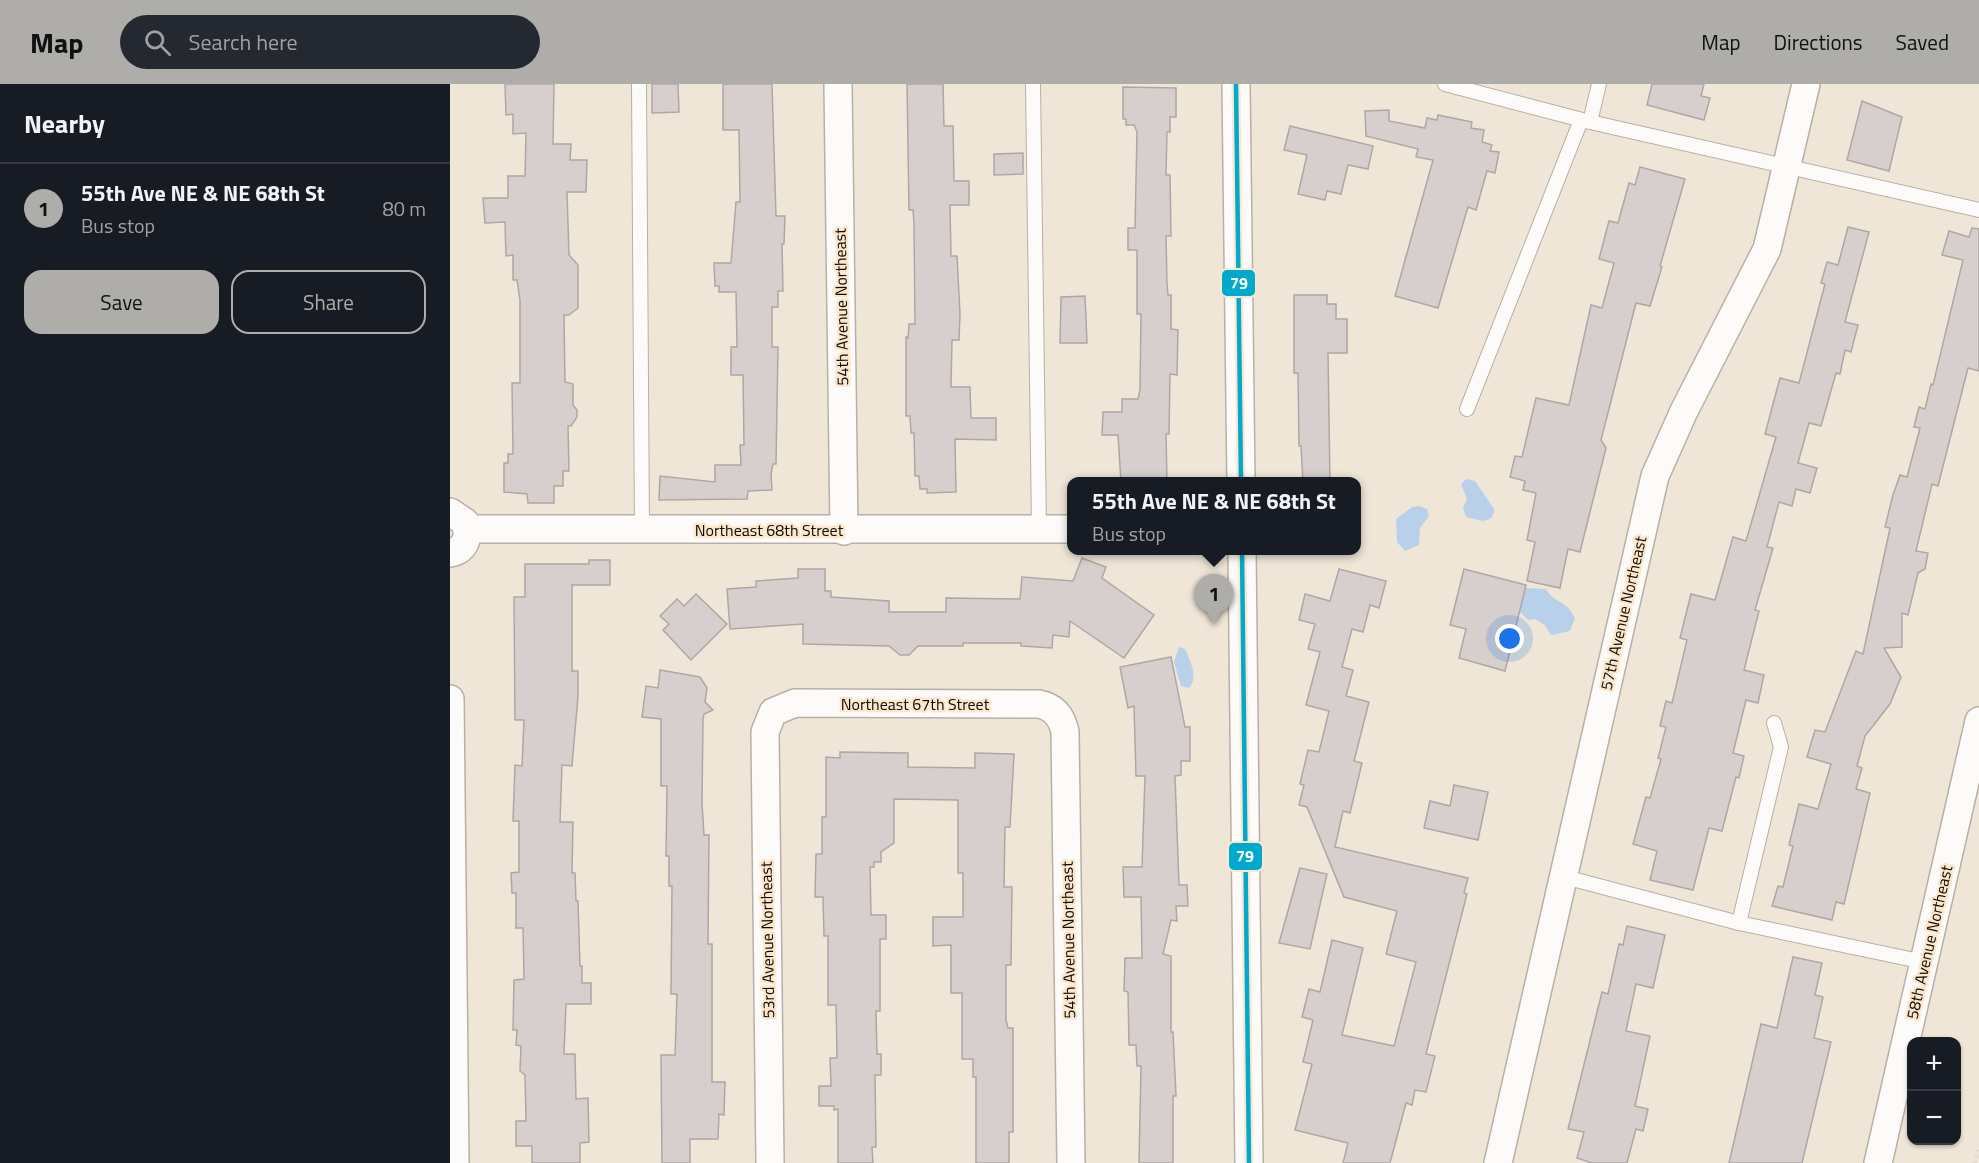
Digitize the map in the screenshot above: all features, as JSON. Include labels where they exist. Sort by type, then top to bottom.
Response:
[{"type":"street","name":"54th Avenue Northeast","points":[[838,84],[844,531]]},
{"type":"street","points":[[1236,84],[1241,477]]},
{"type":"street","name":"57th Avenue Northeast","points":[[1497,1163],[1561,876],[1655,476],[1684,411],[1767,249],[1806,84]]},
{"type":"street","name":"Northeast 68th Street","points":[[459,521],[642,530],[1067,529]]},
{"type":"street","points":[[450,553],[461,549],[465,543],[459,521]]},
{"type":"street","points":[[1242,555],[1250,1163]]},
{"type":"street","points":[[450,699],[455,1163]]},
{"type":"street","name":"Northeast 67th Street","points":[[770,717],[783,706],[818,703],[1039,704],[1050,708],[1061,718]]},
{"type":"street","name":"53rd Avenue Northeast","points":[[770,717],[765,742],[770,1163]]},
{"type":"street","name":"54th Avenue Northeast","points":[[1061,718],[1065,732],[1071,1163]]},
{"type":"street","name":"58th Avenue Northeast","points":[[1878,1163],[1979,721]]},
{"type":"lane","points":[[639,84],[642,530]]},
{"type":"lane","points":[[1034,84],[1039,529]]},
{"type":"lane","points":[[1445,84],[1585,121],[1979,210]]},
{"type":"lane","points":[[1467,409],[1599,84]]},
{"type":"lane","points":[[1739,923],[1782,747],[1773,723]]},
{"type":"lane","points":[[1561,876],[1739,923],[1924,962]]},
{"type":"path","points":[[1975,1163],[1979,1145]]},
{"type":"water","points":[[1466,479],[1475,481],[1494,509],[1490,519],[1483,521],[1466,517],[1463,508],[1467,499],[1461,484]]},
{"type":"water","points":[[1419,506],[1427,509],[1429,516],[1420,528],[1419,545],[1405,551],[1397,542],[1396,519],[1412,507]]},
{"type":"water","points":[[1525,588],[1546,589],[1552,597],[1568,607],[1575,618],[1570,631],[1551,635],[1545,625],[1535,619],[1528,620],[1518,610]]},
{"type":"water","points":[[1179,647],[1185,649],[1193,669],[1192,684],[1189,688],[1181,686],[1174,662]]},
{"type":"building","points":[[505,84],[554,84],[553,144],[571,144],[570,160],[587,160],[586,192],[567,192],[569,255],[578,265],[578,308],[569,315],[564,315],[565,382],[573,384],[573,405],[577,410],[577,417],[571,426],[568,426],[569,471],[563,471],[563,486],[554,486],[554,503],[528,503],[527,494],[504,492],[504,463],[508,463],[508,454],[513,454],[512,383],[520,383],[520,300],[517,280],[513,280],[513,255],[506,256],[505,222],[485,223],[483,198],[508,198],[508,176],[525,176],[526,133],[513,134],[513,114],[506,115]]},
{"type":"building","points":[[652,84],[678,84],[679,112],[652,113]]},
{"type":"building","points":[[723,84],[772,84],[776,216],[785,216],[784,244],[782,244],[783,291],[778,291],[778,307],[772,307],[772,347],[778,347],[776,464],[773,464],[771,474],[772,490],[748,491],[747,499],[659,500],[660,476],[715,482],[715,465],[741,465],[740,445],[744,445],[743,375],[731,375],[731,347],[737,347],[736,292],[719,292],[719,286],[715,286],[714,263],[731,263],[736,202],[740,202],[739,130],[723,130]]},
{"type":"building","points":[[907,84],[943,84],[944,126],[953,126],[954,181],[969,181],[969,205],[950,205],[951,256],[957,256],[960,314],[959,340],[952,340],[951,387],[970,387],[971,418],[996,418],[996,440],[955,439],[956,492],[927,493],[927,489],[920,489],[919,476],[915,476],[914,433],[911,433],[910,416],[906,416],[906,337],[908,338],[909,324],[915,324],[914,224],[913,210],[909,210]]},
{"type":"building","points":[[1652,84],[1704,84],[1701,96],[1710,98],[1704,120],[1647,105]]},
{"type":"building","points":[[1123,87],[1176,88],[1176,117],[1170,117],[1170,132],[1167,132],[1166,175],[1170,175],[1171,236],[1166,236],[1167,284],[1168,295],[1171,295],[1171,329],[1178,330],[1177,375],[1170,374],[1169,434],[1166,434],[1167,477],[1121,477],[1118,435],[1102,435],[1103,412],[1122,412],[1122,399],[1138,399],[1140,390],[1141,314],[1137,314],[1137,250],[1128,250],[1128,228],[1135,228],[1137,132],[1134,125],[1126,125],[1126,119],[1123,119]]},
{"type":"building","points":[[1862,101],[1902,117],[1889,171],[1847,160]]},
{"type":"building","points":[[1389,110],[1389,121],[1425,128],[1427,118],[1437,120],[1438,115],[1472,122],[1471,128],[1484,130],[1482,142],[1492,145],[1490,151],[1499,152],[1495,173],[1487,171],[1476,210],[1468,207],[1438,308],[1395,296],[1433,160],[1416,157],[1418,149],[1366,136],[1365,111]]},
{"type":"building","points":[[1290,126],[1373,146],[1368,169],[1348,165],[1341,194],[1327,191],[1325,200],[1298,194],[1307,155],[1284,150]]},
{"type":"building","points":[[1023,153],[1023,174],[994,175],[994,154]]},
{"type":"building","points":[[1640,167],[1685,179],[1660,266],[1662,267],[1650,306],[1636,303],[1601,440],[1606,448],[1580,552],[1568,549],[1560,588],[1527,581],[1535,542],[1527,540],[1536,493],[1523,490],[1525,481],[1510,477],[1515,456],[1522,457],[1536,398],[1569,405],[1591,305],[1602,308],[1614,263],[1599,259],[1609,221],[1618,223],[1629,183],[1635,185]]},
{"type":"building","points":[[1848,227],[1869,232],[1845,322],[1858,325],[1851,352],[1845,350],[1840,374],[1836,373],[1821,426],[1809,423],[1798,463],[1817,468],[1810,493],[1796,489],[1792,506],[1779,502],[1767,547],[1773,548],[1755,610],[1759,611],[1744,670],[1764,675],[1758,703],[1746,700],[1733,753],[1744,756],[1739,778],[1736,777],[1722,831],[1709,828],[1693,890],[1650,880],[1657,851],[1633,844],[1646,797],[1650,798],[1661,759],[1658,758],[1666,727],[1660,726],[1666,701],[1672,703],[1687,640],[1680,638],[1691,594],[1715,600],[1733,537],[1746,541],[1776,437],[1765,434],[1780,378],[1799,383],[1825,284],[1821,283],[1827,262],[1838,265]]},
{"type":"building","points":[[1972,228],[1979,229],[1979,371],[1968,368],[1938,486],[1932,484],[1916,551],[1928,553],[1925,569],[1918,573],[1908,615],[1902,613],[1902,647],[1884,648],[1901,677],[1890,704],[1865,736],[1857,766],[1862,768],[1856,789],[1870,793],[1844,904],[1836,902],[1832,920],[1772,906],[1778,886],[1783,887],[1793,846],[1789,845],[1799,804],[1818,809],[1831,764],[1807,757],[1815,730],[1825,732],[1856,651],[1863,654],[1890,528],[1885,527],[1893,495],[1900,475],[1907,477],[1920,428],[1914,427],[1919,407],[1925,409],[1931,384],[1933,385],[1963,260],[1942,255],[1949,231],[1969,237]]},
{"type":"building","points":[[1294,295],[1327,295],[1327,304],[1336,304],[1336,319],[1347,319],[1347,353],[1328,353],[1330,477],[1303,477],[1301,446],[1299,446],[1298,373],[1294,373]]},
{"type":"building","points":[[1085,296],[1087,343],[1060,343],[1061,297]]},
{"type":"building","points":[[1082,558],[1106,567],[1102,578],[1154,615],[1124,658],[1070,621],[1069,637],[1053,635],[1052,648],[1021,646],[1021,643],[963,643],[963,646],[918,646],[909,655],[900,655],[889,646],[803,644],[803,624],[730,629],[727,589],[756,587],[756,581],[798,578],[798,569],[825,569],[825,591],[831,591],[831,597],[889,601],[889,612],[946,612],[946,598],[1020,599],[1022,577],[1073,581]]},
{"type":"building","points":[[589,560],[610,560],[610,585],[572,585],[572,671],[578,671],[578,696],[572,766],[562,765],[560,822],[573,822],[572,873],[575,873],[576,901],[578,901],[580,966],[582,966],[582,983],[591,983],[591,1004],[566,1004],[564,1054],[575,1054],[576,1099],[588,1098],[589,1142],[580,1143],[580,1163],[532,1163],[532,1146],[516,1146],[516,1121],[526,1121],[525,1075],[520,1071],[521,1046],[516,1045],[517,1030],[513,1030],[514,980],[524,979],[523,928],[516,928],[516,893],[512,893],[511,873],[519,872],[519,821],[513,821],[515,765],[522,766],[524,720],[515,720],[514,597],[525,597],[525,564],[589,564]]},
{"type":"building","points":[[1339,569],[1386,581],[1379,608],[1370,605],[1363,632],[1352,629],[1342,667],[1353,670],[1346,696],[1369,702],[1354,761],[1362,763],[1350,813],[1343,811],[1335,847],[1468,878],[1464,893],[1467,894],[1426,1054],[1435,1056],[1426,1092],[1415,1090],[1412,1105],[1406,1103],[1390,1163],[1343,1163],[1348,1143],[1295,1130],[1312,1064],[1303,1062],[1313,1020],[1302,1017],[1309,989],[1320,992],[1332,940],[1363,948],[1342,1035],[1394,1046],[1416,962],[1386,954],[1397,911],[1344,897],[1307,807],[1299,805],[1304,785],[1300,784],[1308,750],[1319,752],[1329,711],[1306,705],[1320,652],[1308,649],[1315,624],[1299,620],[1305,594],[1330,601]]},
{"type":"building","points":[[1464,569],[1526,585],[1505,671],[1459,658],[1466,629],[1450,625]]},
{"type":"building","points":[[696,594],[727,624],[691,660],[663,630],[669,624],[660,616],[677,599],[684,606]]},
{"type":"building","points":[[1171,657],[1185,727],[1190,727],[1190,761],[1181,761],[1181,775],[1175,776],[1179,885],[1187,885],[1188,906],[1176,906],[1177,921],[1171,920],[1163,954],[1171,956],[1171,1032],[1173,1032],[1176,1096],[1173,1096],[1173,1163],[1139,1163],[1141,1066],[1137,1066],[1136,1045],[1129,1045],[1128,992],[1124,991],[1125,958],[1142,958],[1141,897],[1124,897],[1123,867],[1142,867],[1145,776],[1136,776],[1134,706],[1128,708],[1120,667]]},
{"type":"building","points":[[660,670],[700,677],[707,688],[705,702],[713,710],[704,714],[703,720],[702,803],[704,835],[709,835],[708,944],[712,944],[712,1082],[725,1082],[724,1115],[719,1114],[718,1139],[690,1139],[690,1163],[662,1163],[661,1055],[675,1055],[677,994],[671,994],[672,886],[669,886],[669,856],[666,856],[667,786],[661,786],[661,719],[642,717],[646,686],[658,688]]},
{"type":"building","points":[[840,752],[908,753],[908,767],[975,768],[975,753],[1014,754],[1010,827],[1005,827],[1004,887],[1012,887],[1011,965],[1006,965],[1006,1020],[1008,1028],[1013,1028],[1013,1132],[1009,1132],[1009,1163],[976,1163],[976,1077],[973,1077],[973,1059],[962,1059],[962,993],[951,993],[951,945],[933,946],[933,917],[963,917],[963,873],[958,873],[958,800],[894,799],[894,843],[881,852],[881,862],[874,862],[874,867],[870,867],[871,915],[886,915],[886,939],[880,939],[880,1011],[876,1011],[877,1054],[881,1054],[881,1075],[875,1075],[876,1147],[872,1147],[873,1163],[838,1163],[838,1109],[834,1110],[834,1106],[819,1106],[819,1086],[831,1086],[830,1058],[837,1058],[836,1005],[828,1005],[828,936],[824,936],[823,897],[815,897],[816,854],[822,854],[822,817],[826,817],[826,757],[840,758]]},
{"type":"building","points":[[1454,785],[1488,792],[1478,840],[1424,828],[1430,801],[1450,806]]},
{"type":"building","points":[[1300,868],[1327,874],[1310,949],[1279,943]]},
{"type":"building","points":[[1627,926],[1665,935],[1653,988],[1636,984],[1626,1031],[1650,1036],[1635,1106],[1648,1109],[1643,1131],[1636,1129],[1627,1163],[1592,1163],[1577,1158],[1584,1132],[1568,1129],[1602,992],[1608,994],[1619,944],[1623,945]]},
{"type":"building","points":[[1793,957],[1822,963],[1815,995],[1823,997],[1814,1038],[1831,1042],[1802,1163],[1729,1163],[1761,1024],[1777,1028]]},
{"type":"transit line","name":"79","points":[[1236,84],[1241,477]]},
{"type":"transit line","name":"79","points":[[1242,555],[1249,1163]]},
{"type":"place","name":"55th Ave NE & NE 68th St","points":[[1214,624]]}]
